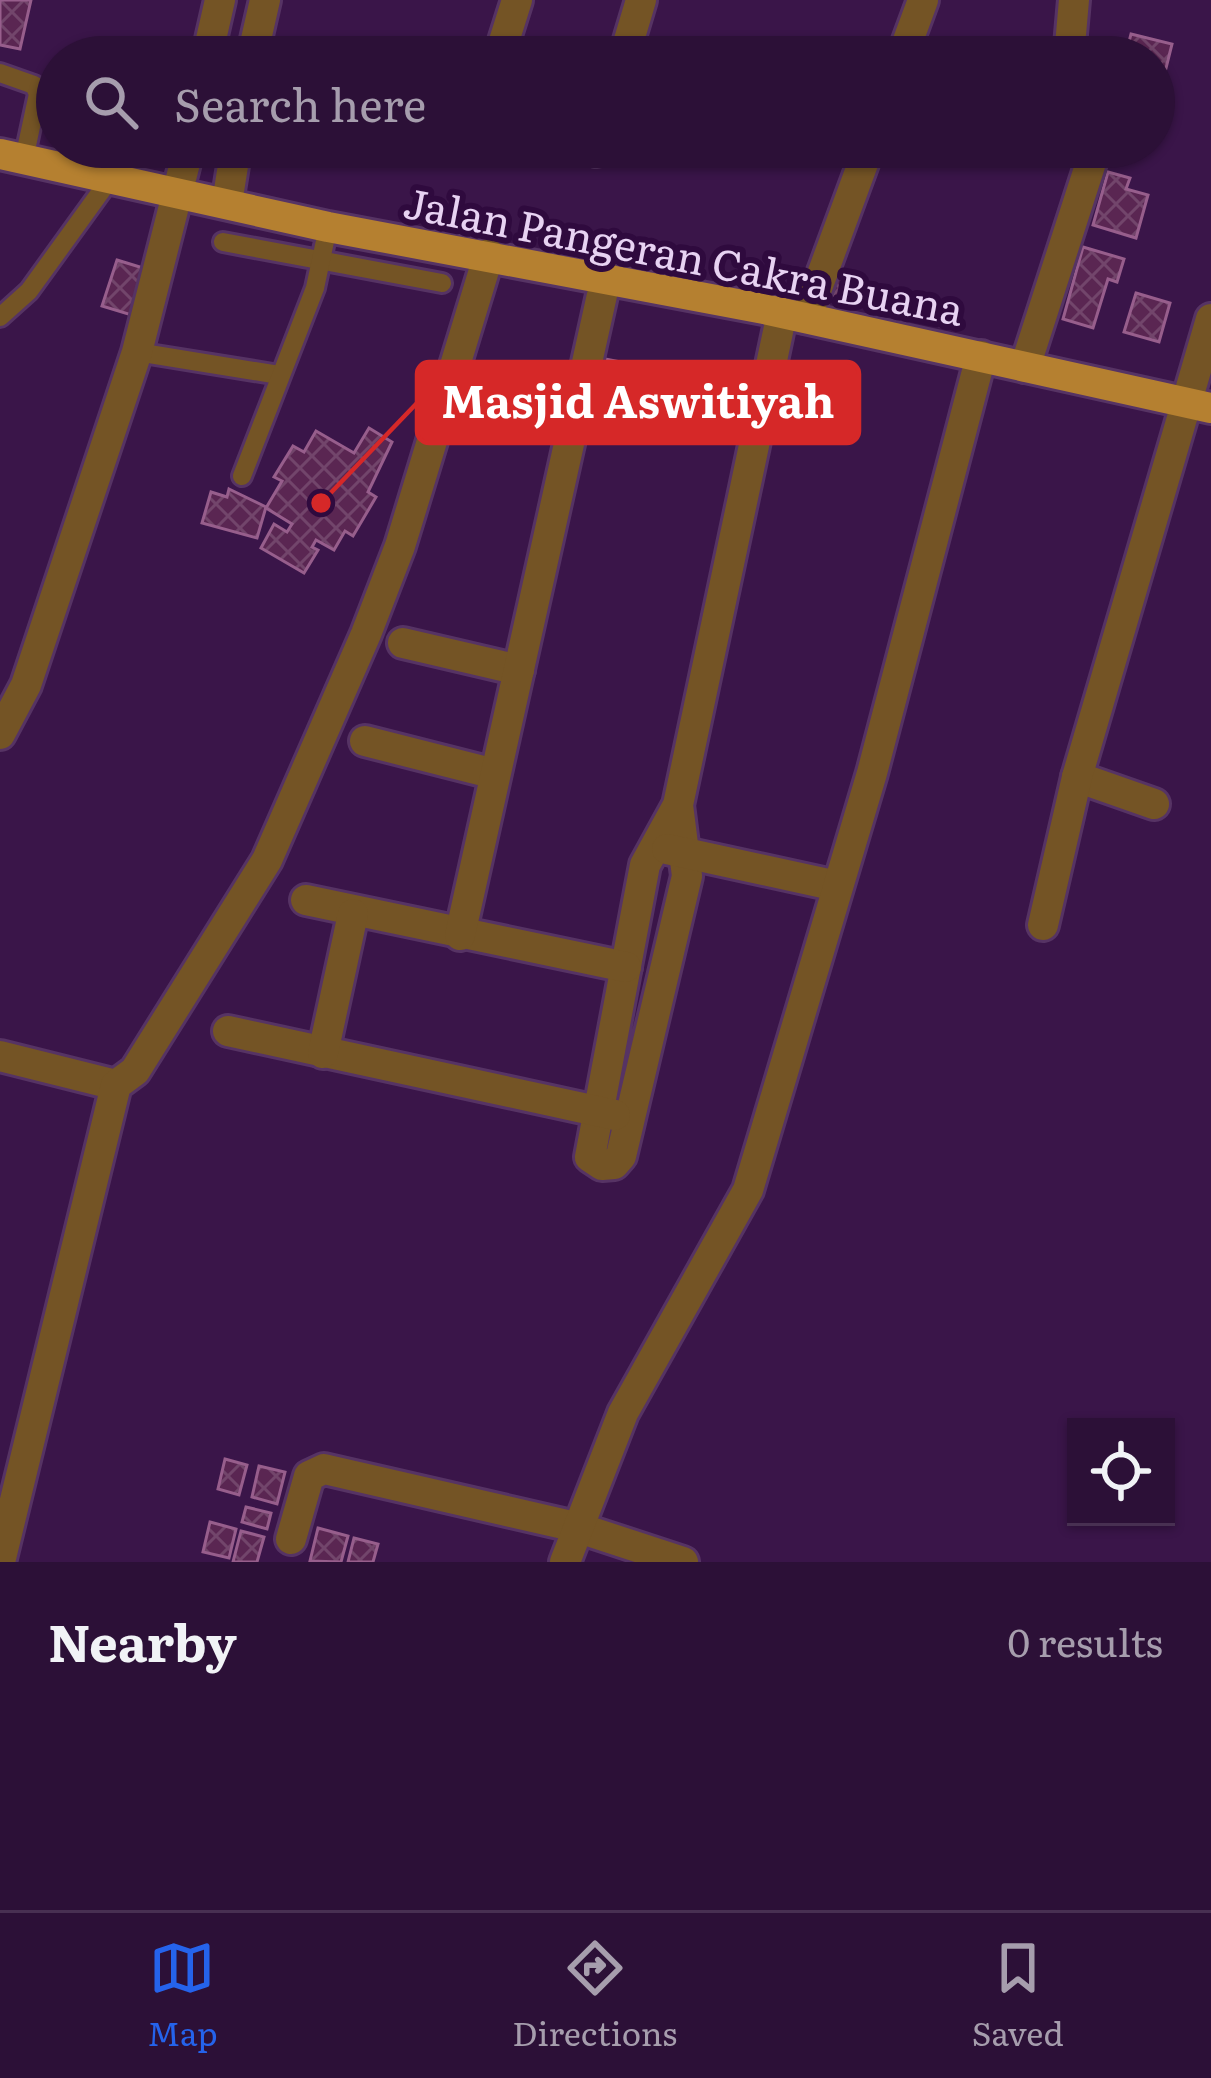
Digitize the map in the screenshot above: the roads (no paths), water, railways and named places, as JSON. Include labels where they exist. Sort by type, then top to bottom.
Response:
[{"type":"main road","name":"Jalan Pangeran Cakra Buana","points":[[63,168],[328,227],[794,315],[1198,405]]},
{"type":"street","points":[[212,36],[220,0]]},
{"type":"street","points":[[257,36],[265,0]]},
{"type":"street","points":[[506,36],[517,0]]},
{"type":"street","points":[[630,36],[641,0]]},
{"type":"street","points":[[910,36],[923,0]]},
{"type":"street","points":[[1071,36],[1074,0]]},
{"type":"street","points":[[0,734],[26,685],[136,352],[185,168]]},
{"type":"street","points":[[227,202],[233,168]]},
{"type":"street","points":[[614,1114],[626,967],[653,845],[678,805],[794,315],[860,168]]},
{"type":"street","points":[[1025,367],[1089,168]]},
{"type":"street","points":[[0,1562],[116,1085],[135,1071],[267,860],[400,547],[489,254]]},
{"type":"street","points":[[460,935],[606,277]]},
{"type":"street","points":[[1043,925],[1077,777],[1198,405],[1211,319]]},
{"type":"street","points":[[565,1562],[623,1413],[748,1190],[837,886],[981,356]]},
{"type":"street","points":[[403,643],[519,670]]},
{"type":"street","points":[[365,741],[496,774]]},
{"type":"street","points":[[1077,777],[1154,804]]},
{"type":"street","points":[[614,1114],[687,876],[678,805]]},
{"type":"street","points":[[653,845],[837,886]]},
{"type":"street","points":[[306,899],[353,914],[626,967]]},
{"type":"street","points":[[323,1054],[353,914]]},
{"type":"street","points":[[228,1031],[614,1114]]},
{"type":"street","points":[[0,1056],[116,1085]]},
{"type":"street","points":[[291,1538],[309,1475],[324,1468],[576,1527],[683,1562]]},
{"type":"lane","points":[[0,73],[36,90]]},
{"type":"lane","points":[[12,156],[36,99]]},
{"type":"lane","points":[[0,316],[28,291],[110,179]]},
{"type":"lane","points":[[242,476],[328,227]]},
{"type":"lane","points":[[223,242],[442,283]]},
{"type":"lane","points":[[136,352],[279,375]]},
{"type":"place","name":"Masjid Aswitiyah","points":[[321,503]]}]
